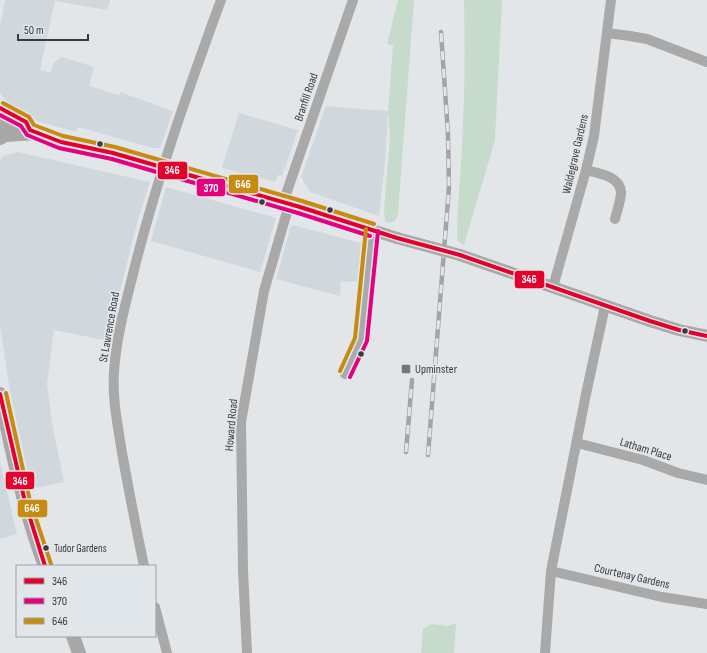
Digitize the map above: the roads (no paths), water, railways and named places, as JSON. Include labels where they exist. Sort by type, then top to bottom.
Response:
[{"type":"main road","points":[[0,138],[5,134],[34,131]]},
{"type":"main road","points":[[0,394],[4,432],[37,543],[46,565]]},
{"type":"main road","points":[[74,637],[79,653]]},
{"type":"street","name":"St Lawrence Road","points":[[144,565],[115,408],[114,372],[118,335],[142,235],[186,97],[221,0]]},
{"type":"street","name":"Branfill Road","points":[[286,204],[354,0]]},
{"type":"street","name":"Waldegrave Gardens","points":[[553,287],[594,136],[611,0]]},
{"type":"street","points":[[607,33],[647,39],[707,62]]},
{"type":"street","points":[[0,108],[26,122],[34,131]]},
{"type":"street","points":[[0,124],[24,131],[34,131],[61,142],[113,153],[163,167],[397,238],[460,255],[672,328],[707,336]]},
{"type":"street","points":[[586,170],[609,177],[618,183],[621,191],[615,219]]},
{"type":"street","name":"Howard Road","points":[[247,653],[243,563],[241,422],[264,291],[286,204]]},
{"type":"street","points":[[345,374],[361,340],[372,230]]},
{"type":"street","points":[[545,653],[551,571],[605,306]]},
{"type":"street","name":"Latham Place","points":[[577,443],[643,460],[678,473],[707,480]]},
{"type":"street","name":"Courtenay Gardens","points":[[551,571],[662,597],[707,604]]},
{"type":"street","points":[[156,610],[167,653]]},
{"type":"railway","points":[[428,455],[449,187],[448,134],[441,32]]},
{"type":"railway","points":[[406,452],[412,380]]},
{"type":"place","name":"Upminster","points":[[406,369]]},
{"type":"place","name":"Tudor Gardens","points":[[46,548]]}]
